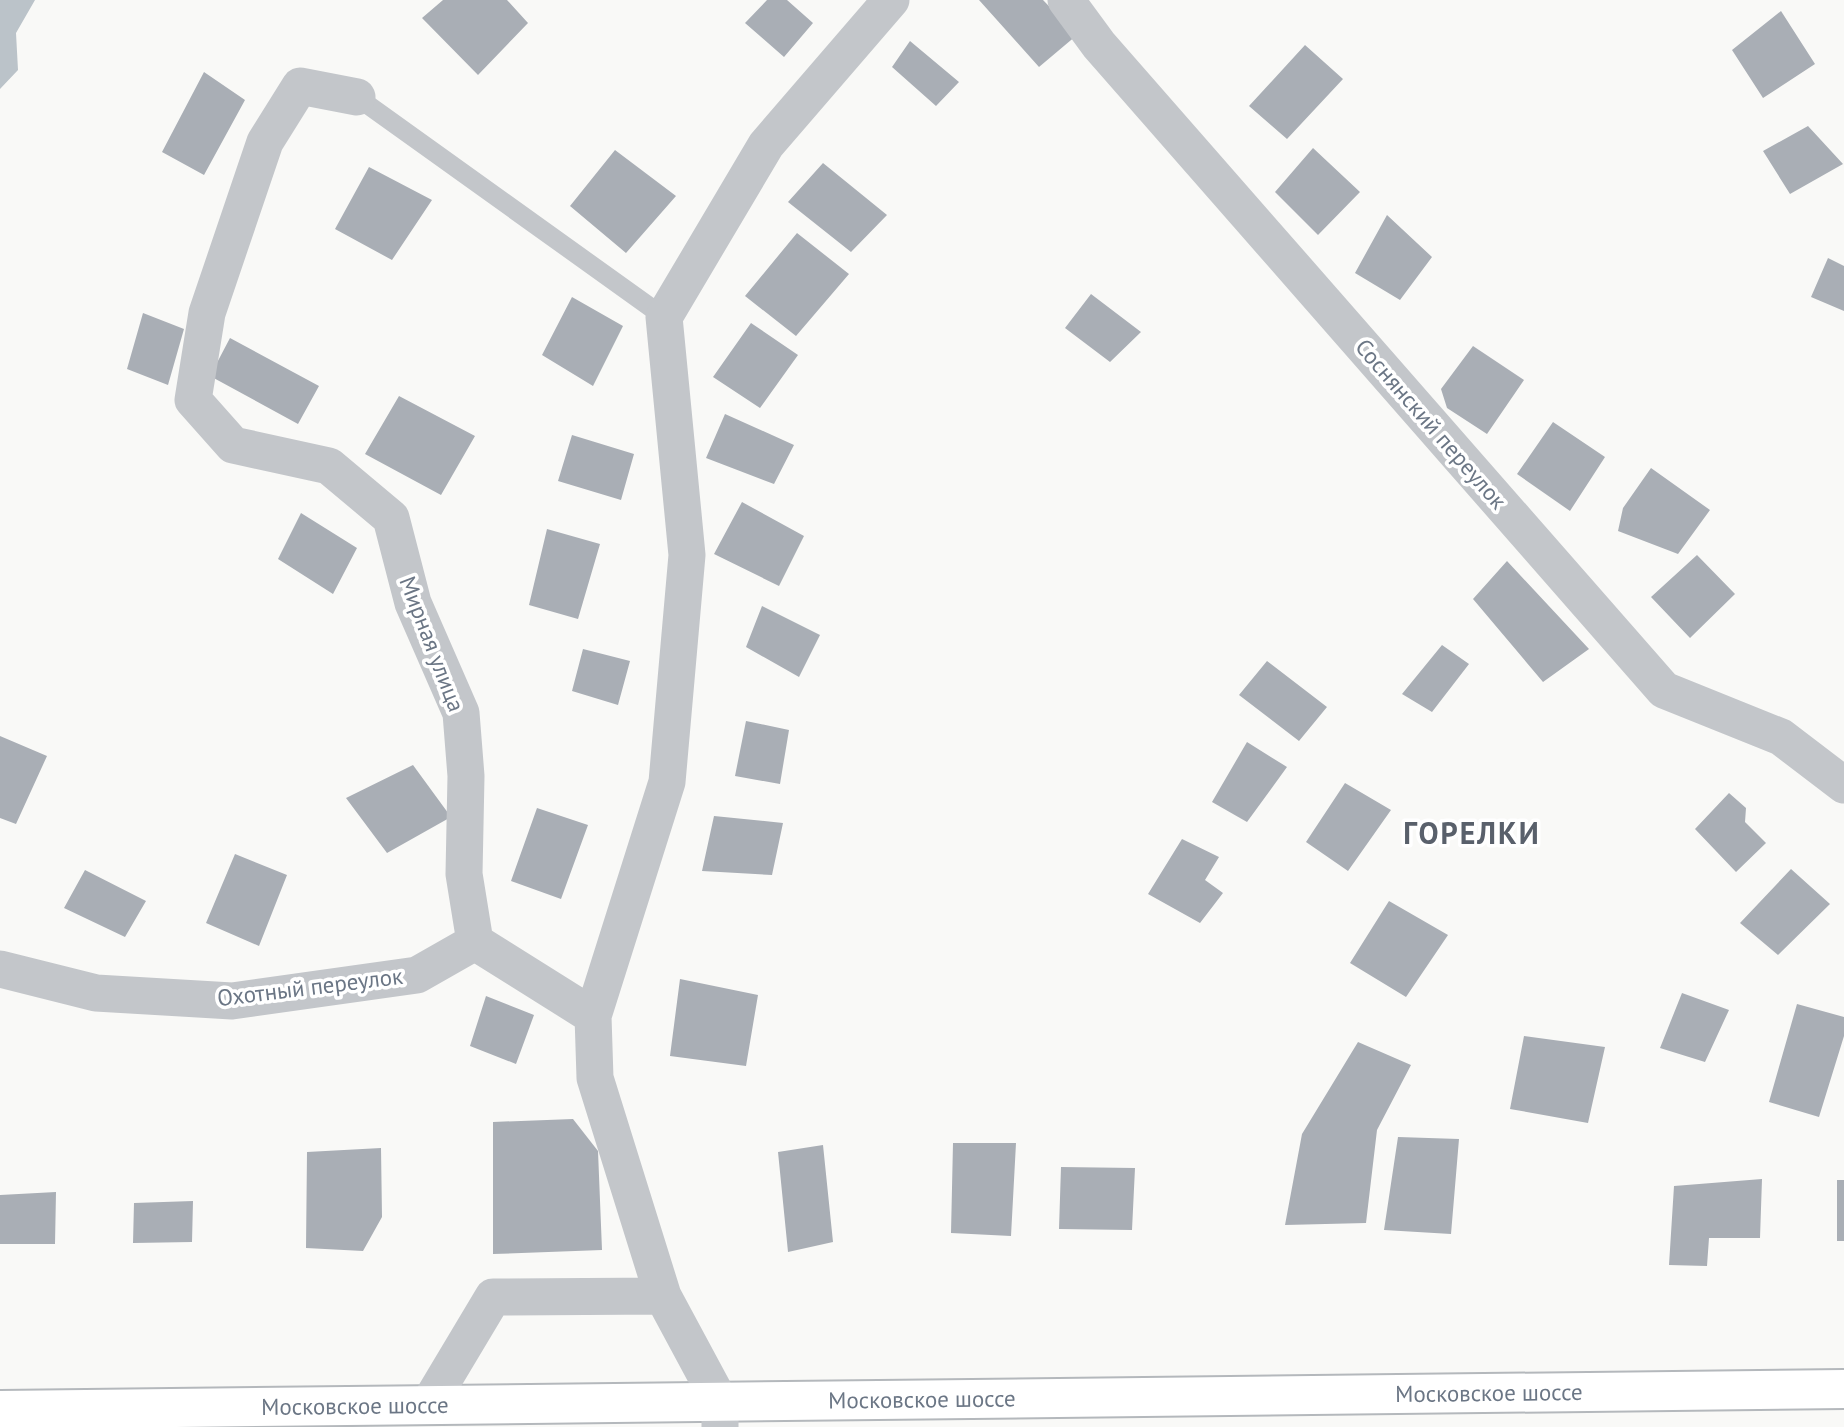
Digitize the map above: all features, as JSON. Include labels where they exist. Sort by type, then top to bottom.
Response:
[{"type":"main road","name":"Московское шоссе","points":[[0,1410],[429,1404],[720,1414],[1844,1389]]},
{"type":"street","points":[[720,1414],[663,1296],[595,1078],[593,1016],[667,782],[687,555],[664,317],[766,145],[891,0]]},
{"type":"street","name":"Соснянский переулок","points":[[1066,0],[1099,45],[1664,690],[1781,737],[1844,785]]},
{"type":"street","name":"Мирная улица","points":[[357,97],[300,86],[265,142],[207,313],[193,400],[233,445],[329,466],[391,518],[413,604],[461,712],[466,776],[464,874],[475,942]]},
{"type":"street","points":[[475,942],[593,1016]]},
{"type":"street","name":"Охотный переулок","points":[[0,970],[96,993],[232,1001],[417,975],[475,942]]},
{"type":"street","points":[[429,1404],[493,1297],[663,1296]]},
{"type":"lane","points":[[357,97],[664,317]]},
{"type":"shaded area","points":[[0,0],[35,0],[16,33],[18,70],[0,89]]},
{"type":"building","points":[[443,0],[507,0],[528,23],[478,75],[422,18]]},
{"type":"building","points":[[767,0],[787,0],[813,23],[784,57],[745,23]]},
{"type":"building","points":[[979,0],[1043,0],[1077,35],[1039,67]]},
{"type":"building","points":[[1781,11],[1815,64],[1763,98],[1732,50]]},
{"type":"building","points":[[910,41],[959,82],[936,106],[892,67]]},
{"type":"building","points":[[1305,45],[1343,79],[1287,139],[1249,106]]},
{"type":"building","points":[[204,72],[245,100],[204,175],[162,152]]},
{"type":"building","points":[[1808,126],[1843,164],[1790,194],[1763,151]]},
{"type":"building","points":[[1313,148],[1360,192],[1318,235],[1275,192]]},
{"type":"building","points":[[615,150],[676,196],[626,253],[570,206]]},
{"type":"building","points":[[823,163],[887,215],[851,252],[788,202]]},
{"type":"building","points":[[369,167],[432,200],[392,260],[335,229]]},
{"type":"building","points":[[1387,215],[1432,257],[1400,300],[1355,273]]},
{"type":"building","points":[[797,233],[849,274],[796,336],[745,296]]},
{"type":"building","points":[[1828,258],[1844,266],[1844,311],[1811,297]]},
{"type":"building","points":[[1091,294],[1141,332],[1110,362],[1065,328]]},
{"type":"building","points":[[572,297],[623,326],[593,386],[542,355]]},
{"type":"building","points":[[143,313],[184,329],[168,385],[127,369]]},
{"type":"building","points":[[751,323],[798,355],[760,408],[713,377]]},
{"type":"building","points":[[230,338],[319,386],[298,424],[210,376]]},
{"type":"building","points":[[1473,346],[1524,380],[1487,434],[1447,408],[1441,389]]},
{"type":"building","points":[[399,396],[475,436],[441,495],[365,454]]},
{"type":"building","points":[[725,414],[794,445],[774,484],[706,458]]},
{"type":"building","points":[[1553,422],[1605,457],[1570,511],[1517,474]]},
{"type":"building","points":[[572,435],[634,454],[621,500],[558,481]]},
{"type":"building","points":[[1651,468],[1710,510],[1678,554],[1618,531],[1623,508]]},
{"type":"building","points":[[742,502],[804,536],[779,586],[714,554]]},
{"type":"building","points":[[301,513],[357,548],[333,594],[278,559]]},
{"type":"building","points":[[547,529],[600,544],[578,619],[529,605]]},
{"type":"building","points":[[1697,555],[1735,594],[1690,638],[1651,597]]},
{"type":"building","points":[[1507,561],[1589,649],[1543,682],[1473,599]]},
{"type":"building","points":[[762,606],[820,635],[799,677],[746,647]]},
{"type":"building","points":[[1442,645],[1469,664],[1432,712],[1402,694]]},
{"type":"building","points":[[583,649],[630,661],[618,705],[572,691]]},
{"type":"building","points":[[1267,661],[1327,707],[1299,741],[1239,695]]},
{"type":"building","points":[[746,721],[789,730],[780,784],[735,776]]},
{"type":"building","points":[[0,736],[47,756],[16,824],[0,818]]},
{"type":"building","points":[[1247,742],[1287,767],[1247,822],[1212,802]]},
{"type":"building","points":[[413,765],[451,817],[387,853],[346,798]]},
{"type":"building","points":[[1345,783],[1391,810],[1348,871],[1306,842]]},
{"type":"building","points":[[1729,793],[1746,808],[1745,822],[1766,843],[1736,872],[1695,829]]},
{"type":"building","points":[[537,808],[588,825],[561,899],[511,881]]},
{"type":"building","points":[[714,816],[783,823],[772,875],[702,871]]},
{"type":"building","points":[[1182,839],[1219,857],[1205,880],[1223,893],[1200,923],[1148,894]]},
{"type":"building","points":[[235,854],[287,875],[259,946],[206,923]]},
{"type":"building","points":[[1791,869],[1830,904],[1778,955],[1740,923]]},
{"type":"building","points":[[85,870],[146,901],[125,937],[64,908]]},
{"type":"building","points":[[1389,901],[1448,935],[1406,997],[1350,963]]},
{"type":"building","points":[[680,979],[758,995],[746,1066],[670,1056]]},
{"type":"building","points":[[1682,993],[1729,1010],[1705,1062],[1660,1048]]},
{"type":"building","points":[[486,996],[534,1015],[516,1064],[470,1046]]},
{"type":"building","points":[[1797,1004],[1844,1017],[1844,1036],[1819,1117],[1769,1102]]},
{"type":"building","points":[[1524,1036],[1605,1047],[1588,1123],[1510,1109]]},
{"type":"building","points":[[1358,1042],[1411,1065],[1377,1130],[1366,1223],[1285,1225],[1302,1134]]},
{"type":"building","points":[[573,1119],[598,1151],[602,1250],[493,1254],[493,1122]]},
{"type":"building","points":[[1398,1137],[1459,1139],[1451,1234],[1384,1230]]},
{"type":"building","points":[[953,1143],[1016,1143],[1011,1236],[951,1233]]},
{"type":"building","points":[[823,1145],[833,1242],[788,1252],[778,1152]]},
{"type":"building","points":[[381,1148],[382,1217],[363,1251],[306,1248],[307,1152]]},
{"type":"building","points":[[1061,1167],[1135,1168],[1132,1230],[1059,1229]]},
{"type":"building","points":[[1762,1179],[1760,1238],[1709,1238],[1707,1266],[1669,1265],[1674,1186]]},
{"type":"building","points":[[1837,1180],[1844,1180],[1844,1241],[1837,1241]]},
{"type":"building","points":[[56,1192],[55,1244],[0,1244],[0,1195]]},
{"type":"building","points":[[193,1201],[192,1242],[133,1243],[134,1203]]},
{"type":"district","name":"ГОРЕЛКИ","points":[[1472,834]]}]
